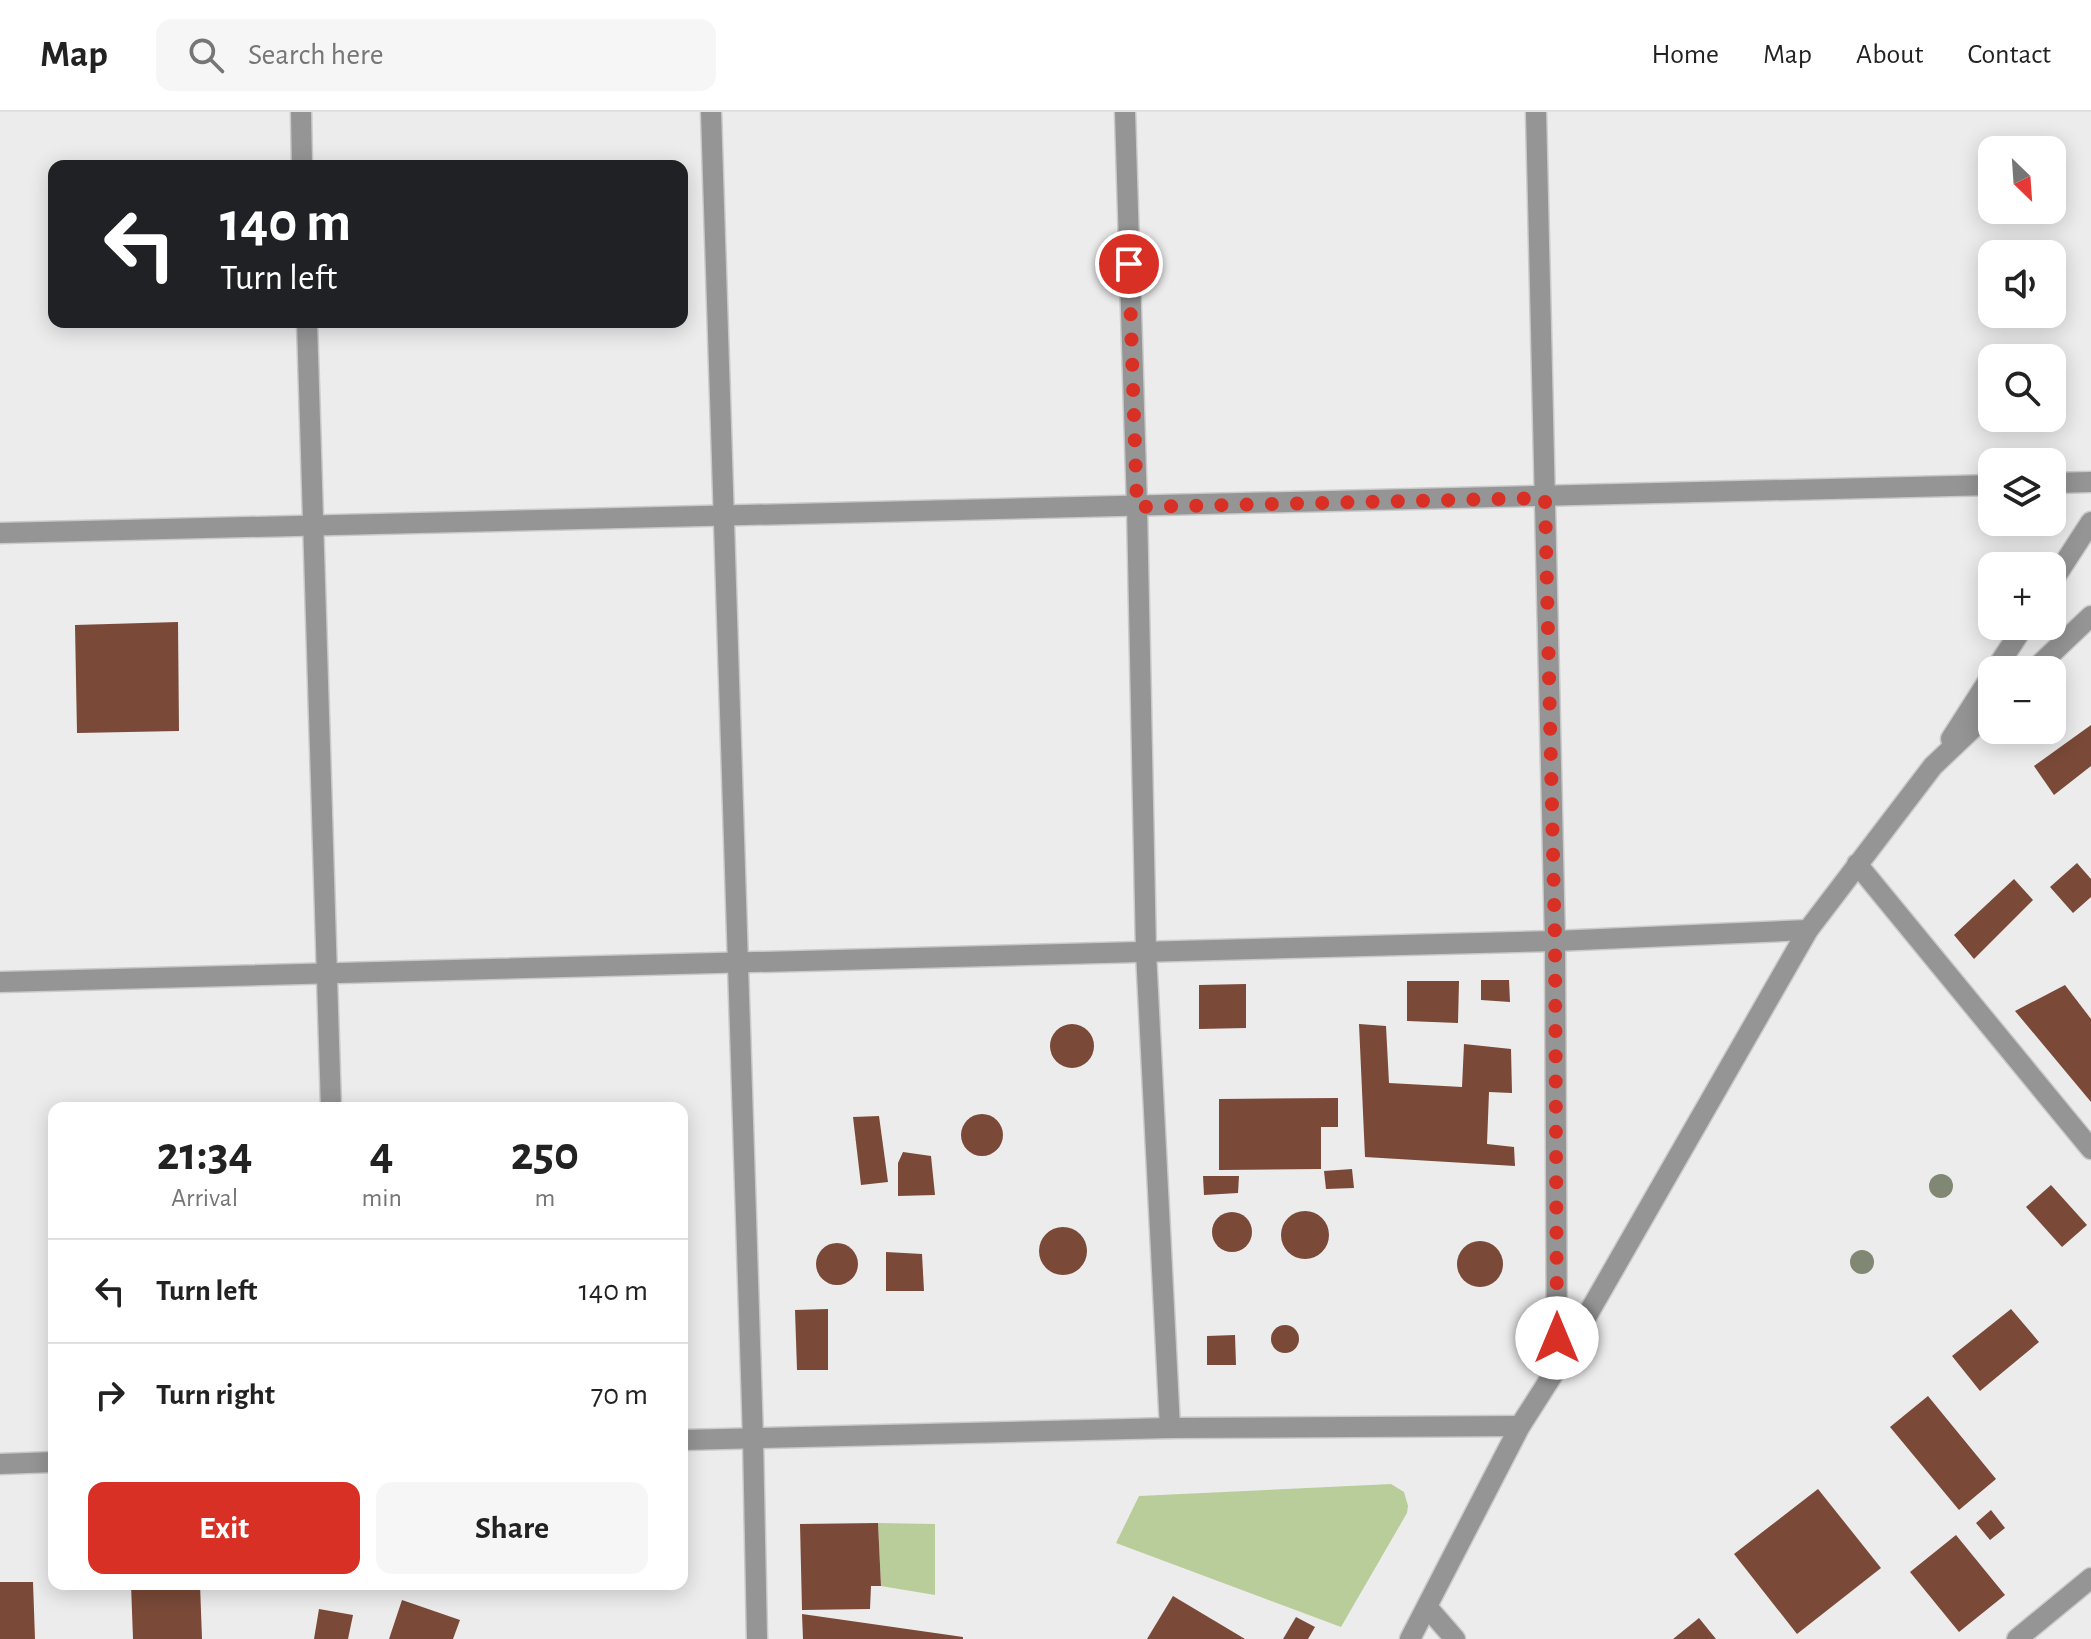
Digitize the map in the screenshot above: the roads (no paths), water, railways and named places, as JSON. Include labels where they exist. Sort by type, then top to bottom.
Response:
[{"type":"street","points":[[301,112],[302,160]]},
{"type":"street","points":[[711,112],[757,1639]]},
{"type":"street","points":[[1125,112],[1146,952],[1170,1428]]},
{"type":"street","points":[[1536,112],[1555,941],[1557,1368]]},
{"type":"street","points":[[307,328],[331,1102]]},
{"type":"street","points":[[2066,483],[2091,482]]},
{"type":"street","points":[[0,533],[1978,485]]},
{"type":"street","points":[[2066,560],[2091,522]]},
{"type":"street","points":[[2049,656],[2091,616]]},
{"type":"street","points":[[1410,1639],[1520,1426],[1557,1368],[1808,930],[1933,766],[1978,697]]},
{"type":"street","points":[[1933,766],[1978,723]]},
{"type":"street","points":[[1857,864],[2091,1149]]},
{"type":"street","points":[[0,982],[1555,941],[1808,930]]},
{"type":"street","points":[[688,1440],[1170,1428],[1520,1426]]},
{"type":"street","points":[[0,1464],[48,1462]]},
{"type":"street","points":[[2017,1639],[2091,1578]]},
{"type":"street","points":[[1428,1608],[1455,1639]]}]
